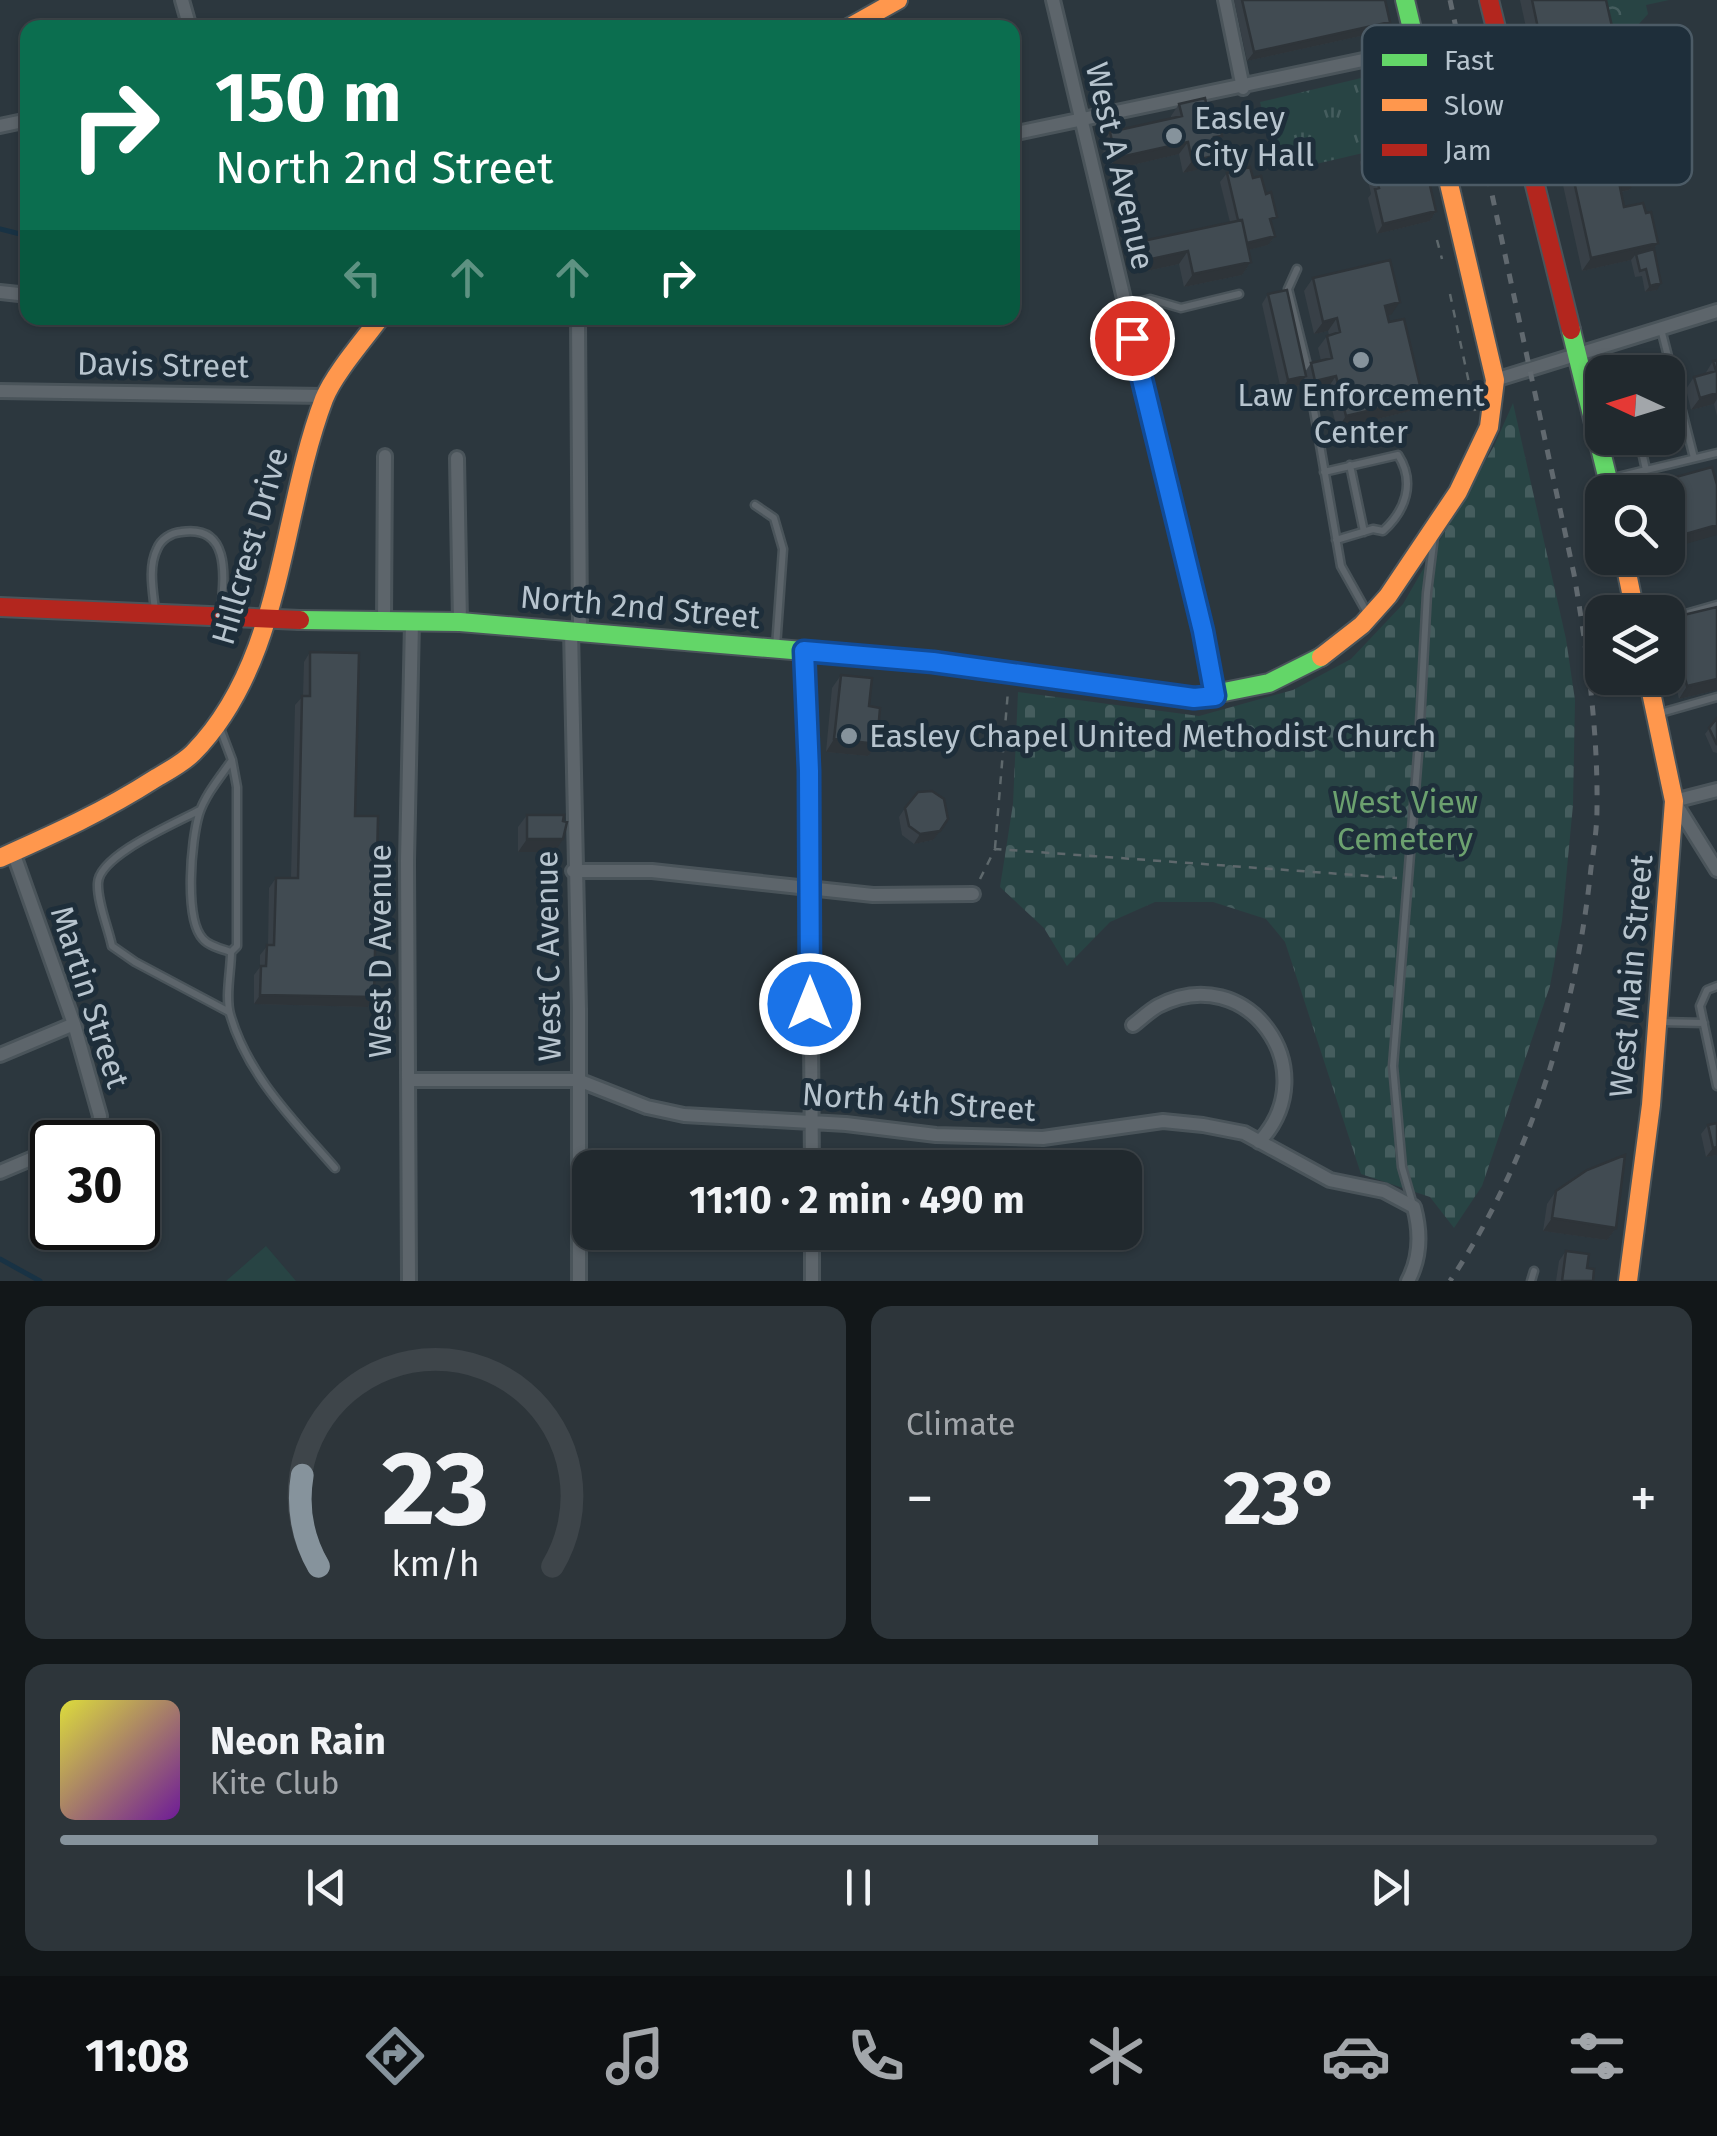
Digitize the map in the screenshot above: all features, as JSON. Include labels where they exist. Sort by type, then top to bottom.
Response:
[{"type":"street","points":[[862,20],[898,0]]},
{"type":"street","name":"West A Avenue","points":[[1053,0],[1203,631],[1215,696]]},
{"type":"street","points":[[1224,0],[1243,88]]},
{"type":"street","points":[[1405,0],[1410,25]]},
{"type":"street","points":[[1490,0],[1496,25]]},
{"type":"street","points":[[1020,132],[1362,61]]},
{"type":"street","points":[[1448,185],[1495,380],[1717,311]]},
{"type":"street","points":[[1536,185],[1606,475]]},
{"type":"street","name":"Hillcrest Drive","points":[[6,855],[103,812],[148,784],[192,755],[217,722],[241,682],[268,617],[324,396],[375,325]]},
{"type":"street","name":"West C Avenue","points":[[578,325],[574,870],[578,1281]]},
{"type":"street","name":"North 2nd Street","points":[[0,608],[384,623],[460,622],[933,662],[1156,694],[1230,695],[1309,665],[1369,617],[1454,500],[1489,431],[1496,403],[1495,380]]},
{"type":"street","name":"Davis Street","points":[[0,391],[324,396]]},
{"type":"street","points":[[384,623],[385,456]]},
{"type":"street","points":[[457,458],[460,622]]},
{"type":"street","name":"West D Avenue","points":[[408,1281],[407,862],[412,622]]},
{"type":"street","points":[[804,651],[812,1150]]},
{"type":"street","name":"West Main Street","points":[[1628,1281],[1659,1022],[1674,801],[1652,695]]},
{"type":"street","points":[[1717,790],[1674,801],[1717,870]]},
{"type":"street","name":"Martin Street","points":[[6,855],[74,1024],[100,1120]]},
{"type":"street","points":[[574,870],[652,872],[887,896],[973,894]]},
{"type":"street","points":[[1133,1025],[1157,1006],[1180,998],[1204,996],[1248,1008],[1268,1029],[1280,1050],[1284,1077],[1284,1102],[1273,1128],[1259,1142]]},
{"type":"street","points":[[0,1054],[74,1024]]},
{"type":"street","name":"North 4th Street","points":[[408,1080],[578,1080],[647,1108],[684,1116],[812,1122],[936,1135],[1043,1138],[1163,1121],[1244,1134],[1330,1180],[1384,1191],[1414,1208]]},
{"type":"street","points":[[0,1172],[30,1159]]},
{"type":"street","points":[[1408,1281],[1416,1266],[1420,1230],[1414,1208]]},
{"type":"street","points":[[812,1250],[812,1281]]},
{"type":"lane","points":[[1297,269],[1288,289],[1309,374]]},
{"type":"lane","points":[[1124,305],[1150,299],[1181,308],[1239,294]]},
{"type":"lane","points":[[1660,328],[1668,355]]},
{"type":"lane","points":[[1311,393],[1341,566],[1369,617]]},
{"type":"lane","points":[[1685,422],[1694,458]]},
{"type":"lane","points":[[1634,475],[1717,453]]},
{"type":"lane","points":[[1324,472],[1398,455],[1406,479],[1408,494],[1383,531],[1336,540]]},
{"type":"lane","points":[[1643,455],[1646,470]]},
{"type":"lane","points":[[1350,466],[1364,532]]},
{"type":"lane","points":[[756,505],[774,518],[783,549],[776,648]]},
{"type":"lane","points":[[1414,1208],[1402,1168],[1392,1066],[1427,593],[1436,525]]},
{"type":"lane","points":[[155,612],[153,568],[157,548],[171,534],[190,531],[210,537],[219,548],[224,566],[221,615]]},
{"type":"lane","points":[[1685,614],[1717,605]]},
{"type":"lane","points":[[1656,715],[1717,697]]},
{"type":"lane","points":[[217,722],[232,760],[237,787],[237,946],[231,952],[229,1012],[273,1098],[335,1168]]},
{"type":"lane","points":[[231,952],[205,943],[192,916],[194,841],[200,810],[232,760]]},
{"type":"lane","points":[[200,810],[114,858],[101,871],[97,885],[112,946],[229,1012]]},
{"type":"lane","points":[[1717,986],[1708,990],[1700,1006],[1717,1086]]},
{"type":"lane","points":[[1659,1022],[1704,1024]]},
{"type":"lane","points":[[1531,1281],[1534,1270]]},
{"type":"path","points":[[1437,240],[1442,259]]},
{"type":"path","points":[[1450,294],[1478,422]]},
{"type":"path","points":[[973,894],[995,849],[1009,673]]},
{"type":"path","points":[[995,849],[1407,879]]},
{"type":"green space","points":[[1595,0],[1669,0],[1646,5],[1648,14],[1638,25],[1600,25]]},
{"type":"green space","points":[[1362,78],[1362,153],[1286,171],[1284,160],[1274,161],[1260,102]]},
{"type":"green space","name":"West View Cemetery","points":[[1513,403],[1566,639],[1575,700],[1573,805],[1562,921],[1550,986],[1482,1186],[1454,1228],[1430,1197],[1361,1174],[1285,942],[1266,919],[1213,902],[1155,902],[1110,922],[1067,966],[1044,928],[1000,887],[1013,804],[1018,692],[1199,716],[1293,690],[1351,659],[1403,604],[1494,446]]},
{"type":"green space","points":[[266,1246],[296,1281],[226,1281]]},
{"type":"building","points":[[1242,0],[1385,0],[1390,22],[1362,25],[1362,28],[1254,52]]},
{"type":"building","points":[[1532,0],[1606,0],[1612,25],[1537,25]]},
{"type":"building","name":"Easley City Hall","points":[[1205,98],[1208,112],[1216,110],[1222,136],[1214,137],[1218,155],[1192,161],[1188,142],[1116,158],[1110,132],[1182,116],[1179,104]]},
{"type":"building","points":[[1250,167],[1253,178],[1261,176],[1266,194],[1271,192],[1277,217],[1270,219],[1275,236],[1247,243],[1227,173]]},
{"type":"building","points":[[1378,185],[1430,185],[1436,211],[1383,224],[1375,189]]},
{"type":"building","points":[[1575,185],[1620,185],[1624,207],[1643,203],[1646,213],[1651,212],[1658,243],[1591,258]]},
{"type":"building","points":[[1242,220],[1251,262],[1193,274],[1188,251],[1142,261],[1138,242]]},
{"type":"building","points":[[1654,249],[1661,283],[1650,286],[1646,269],[1640,271],[1636,254]]},
{"type":"building","name":"Law Enforcement Center","points":[[1390,260],[1400,302],[1385,306],[1389,322],[1404,319],[1423,398],[1346,416],[1336,376],[1315,381],[1311,363],[1332,358],[1327,336],[1340,332],[1337,318],[1323,322],[1313,278]]},
{"type":"building","points":[[1287,290],[1306,376],[1288,380],[1268,294]]},
{"type":"building","points":[[1717,360],[1717,393],[1700,398],[1694,377],[1716,371],[1713,361]]},
{"type":"building","points":[[1712,467],[1717,485],[1717,525],[1685,534],[1683,475]]},
{"type":"building","points":[[1717,607],[1717,679],[1687,686],[1685,615]]},
{"type":"building","points":[[310,652],[359,653],[355,816],[378,816],[374,997],[260,995],[261,966],[266,966],[267,945],[274,945],[276,878],[298,878],[302,696],[310,696]]},
{"type":"building","name":"Easley Chapel United Methodist Church","points":[[841,675],[872,678],[869,706],[880,708],[877,744],[834,739]]},
{"type":"building","points":[[1717,718],[1717,745],[1709,728]]},
{"type":"building","points":[[932,791],[944,799],[948,819],[940,831],[920,834],[909,826],[905,808],[918,792]]},
{"type":"building","points":[[527,815],[564,815],[563,821],[567,822],[563,839],[527,839]]},
{"type":"building","points":[[1717,1123],[1717,1147],[1713,1148],[1708,1125]]},
{"type":"building","points":[[1625,1155],[1616,1228],[1552,1218],[1556,1191],[1587,1170]]},
{"type":"building","points":[[1566,1251],[1589,1254],[1587,1268],[1594,1269],[1593,1281],[1562,1281]]},
{"type":"waterway","points":[[0,229],[20,234]]},
{"type":"waterway","points":[[0,1259],[40,1281]]},
{"type":"railway","points":[[1450,0],[1455,25]]},
{"type":"railway","points":[[1450,1281],[1504,1186],[1545,1083],[1574,976],[1597,808],[1591,690],[1574,574],[1490,185]]},
{"type":"traffic: fast","points":[[1405,0],[1411,25]]},
{"type":"traffic: fast","points":[[1571,330],[1607,475]]},
{"type":"traffic: fast","points":[[300,620],[460,622],[933,662],[1194,698],[1269,683],[1321,657]]},
{"type":"traffic: slow","points":[[862,20],[898,0]]},
{"type":"traffic: slow","points":[[1321,657],[1362,625],[1388,596],[1458,492],[1489,427],[1495,380],[1449,185]]},
{"type":"traffic: slow","points":[[0,858],[98,812],[175,767],[193,753],[223,716],[246,675],[263,631],[309,444],[324,399],[375,325]]},
{"type":"traffic: slow","points":[[1627,575],[1632,595]]},
{"type":"traffic: slow","points":[[1628,1281],[1651,1105],[1674,801],[1652,695]]},
{"type":"traffic: jam","points":[[1489,0],[1495,25]]},
{"type":"traffic: jam","points":[[1535,185],[1571,330]]},
{"type":"traffic: jam","points":[[0,607],[300,620]]},
{"type":"place","name":"Easley City Hall","points":[[1174,136]]},
{"type":"place","name":"Law Enforcement Center","points":[[1361,360]]},
{"type":"place","name":"Easley Chapel United Methodist Church","points":[[849,736]]},
{"type":"route","points":[[810,1004],[804,651],[933,662],[1194,698],[1215,696],[1132,338]]}]
